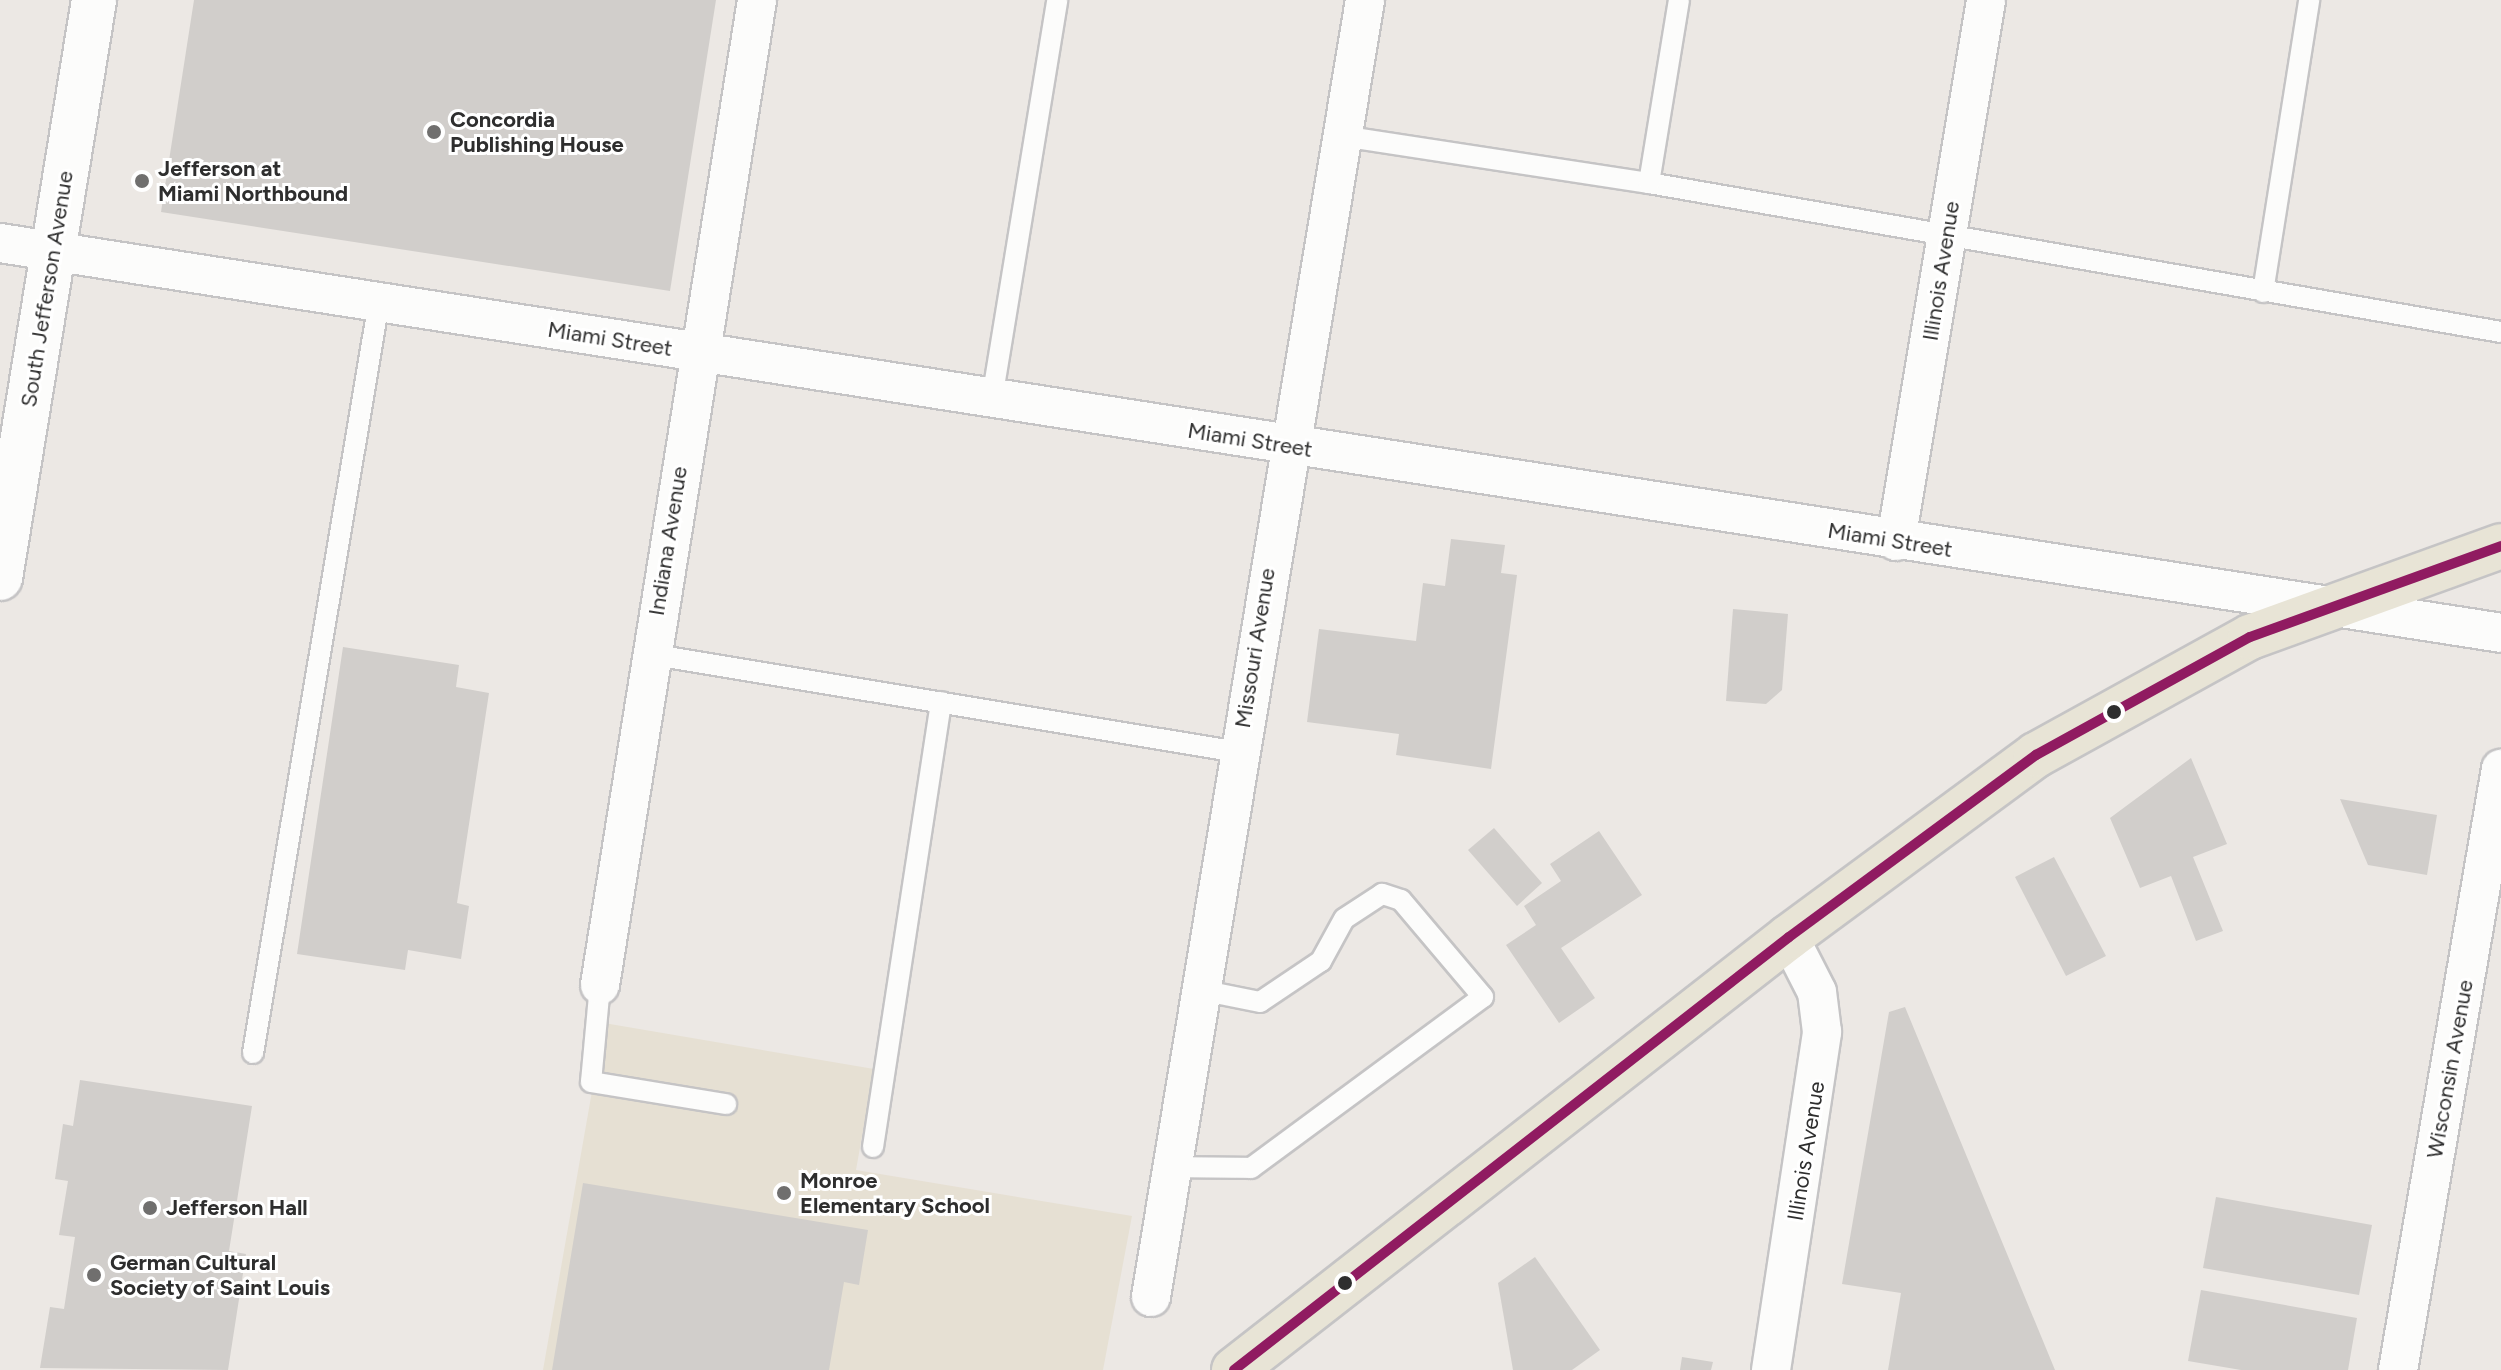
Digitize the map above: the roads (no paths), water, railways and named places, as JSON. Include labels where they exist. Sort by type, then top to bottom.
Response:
[{"type":"main road","name":"South Jefferson Avenue","points":[[0,578],[94,0]]},
{"type":"main road","points":[[1234,1370],[1789,937],[1987,788],[2100,715],[2322,607],[2501,546]]},
{"type":"street","name":"Indiana Avenue","points":[[600,985],[649,654],[757,0]]},
{"type":"street","name":"Missouri Avenue","points":[[1151,1297],[1288,446],[1365,0]]},
{"type":"street","name":"Illinois Avenue","points":[[1896,541],[1986,0]]},
{"type":"street","name":"Miami Street","points":[[0,243],[2501,633]]},
{"type":"street","name":"Wisconsin Avenue","points":[[2398,1370],[2501,769]]},
{"type":"street","name":"Illinois Avenue","points":[[1771,1370],[1822,1032],[1817,992],[1789,937]]},
{"type":"lane","points":[[992,399],[1057,0]]},
{"type":"lane","points":[[1649,183],[1679,0]]},
{"type":"lane","points":[[2263,292],[2309,0]]},
{"type":"lane","points":[[1341,136],[1649,183],[1946,239],[2501,332]]},
{"type":"lane","points":[[253,1053],[379,302]]},
{"type":"lane","points":[[649,654],[1238,752]]},
{"type":"lane","points":[[873,1147],[941,702]]},
{"type":"lane","points":[[1171,1167],[1251,1168],[1483,997],[1401,900],[1382,894],[1344,919],[1321,961],[1260,1002],[1200,990]]},
{"type":"lane","name":"Indiana Avenue","points":[[600,985],[591,1082],[726,1104]]},
{"type":"place","name":"Concordia Publishing House","points":[[434,132]]},
{"type":"place","name":"Jefferson at Miami Northbound","points":[[142,181]]},
{"type":"place","name":"Monroe Elementary School","points":[[784,1193]]},
{"type":"place","name":"Jefferson Hall","points":[[150,1208]]},
{"type":"place","name":"German Cultural Society of Saint Louis","points":[[94,1275]]}]
